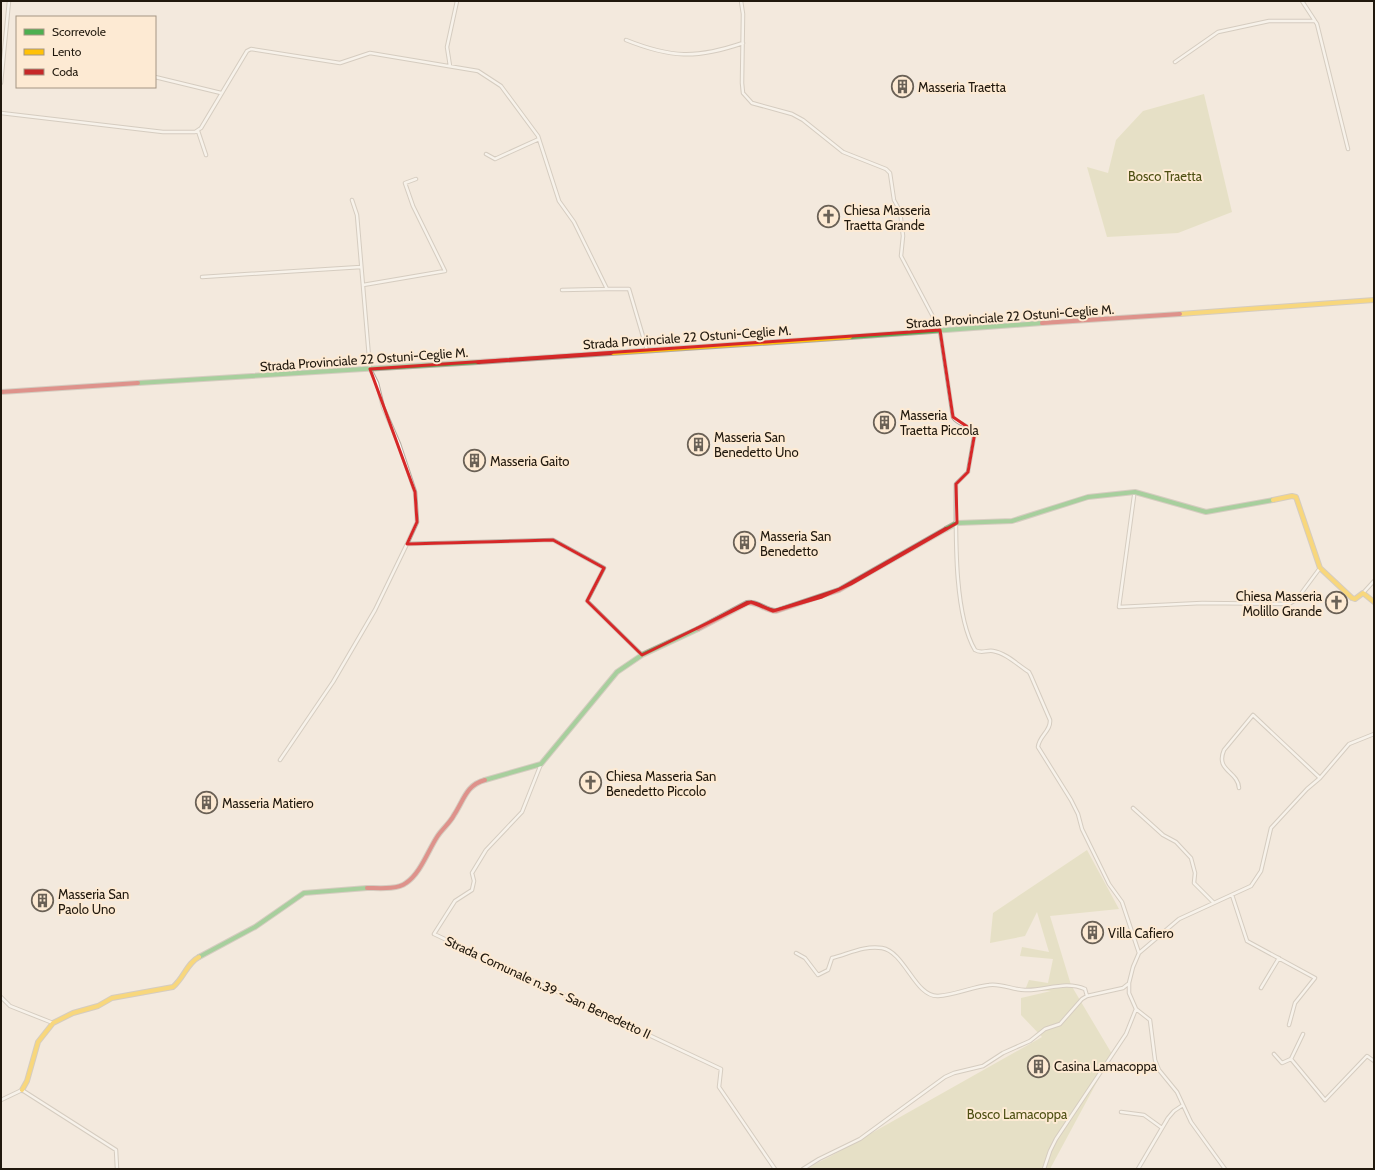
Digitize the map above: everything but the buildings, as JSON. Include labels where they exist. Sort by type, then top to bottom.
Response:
[{"type":"street","points":[[1,82],[9,1]]},
{"type":"street","points":[[450,66],[447,47],[457,1]]},
{"type":"street","points":[[741,1],[743,43],[742,84],[747,99],[752,102],[792,114],[803,120],[844,152],[886,169],[890,173],[894,200],[900,211],[903,236],[901,256],[940,330],[953,417],[956,422],[972,429],[975,432],[968,472],[956,484],[957,567],[964,619],[973,646],[979,653],[993,651],[1002,654],[1029,672],[1050,720],[1050,727],[1038,743],[1038,747],[1071,800],[1078,814],[1082,829],[1109,884],[1122,902],[1139,953]]},
{"type":"street","points":[[1302,1],[1316,21],[1348,149]]},
{"type":"street","points":[[1174,62],[1218,32],[1268,21],[1316,21]]},
{"type":"street","points":[[626,40],[658,52],[679,55],[708,53],[743,43]]},
{"type":"street","points":[[1,113],[163,132],[196,132],[201,128],[247,51],[251,49],[340,63],[370,53],[478,71],[501,86],[539,139],[560,201],[574,222],[607,289]]},
{"type":"street","points":[[156,77],[221,93]]},
{"type":"street","points":[[198,131],[206,154]]},
{"type":"street","points":[[486,154],[495,159],[539,139]]},
{"type":"street","points":[[363,285],[445,271],[413,206],[405,183],[416,179]]},
{"type":"street","points":[[280,760],[333,682],[372,617],[417,522],[415,492],[399,444],[383,407],[377,382],[370,368],[363,285],[360,267],[357,215],[352,200]]},
{"type":"street","points":[[202,277],[360,267]]},
{"type":"street","points":[[562,290],[629,288],[647,350]]},
{"type":"street","name":"Strada Provinciale 22 Ostuni-Ceglie M.","points":[[1,392],[647,350],[1374,300]]},
{"type":"street","points":[[1,1100],[22,1090],[27,1081],[38,1042],[53,1023],[73,1013],[98,1006],[112,998],[173,987],[178,983],[193,960],[255,927],[304,893],[400,886],[407,883],[422,864],[437,837],[454,816],[467,790],[477,782],[540,764],[617,672],[642,655],[709,624],[747,603],[751,602],[769,610],[777,610],[793,604],[822,597],[839,590],[957,523],[1012,521],[1088,497],[1135,492],[1206,512],[1292,496],[1296,497],[1320,568],[1352,598],[1355,599],[1374,581]]},
{"type":"street","points":[[1134,496],[1119,607],[1202,603],[1289,604],[1297,599],[1320,568]]},
{"type":"street","points":[[407,544],[553,540],[604,568],[587,601],[642,655]]},
{"type":"street","points":[[1363,593],[1374,602]]},
{"type":"street","points":[[1240,788],[1239,784],[1222,765],[1222,756],[1224,750],[1252,715],[1320,778]]},
{"type":"street","points":[[1224,1169],[1191,1122],[1177,1092],[1159,1070],[1155,1060],[1150,1020],[1136,1009],[1129,993],[1129,983],[1133,967],[1139,953],[1179,919],[1250,886],[1257,879],[1261,871],[1271,828],[1307,789],[1320,778],[1349,744],[1374,734]]},
{"type":"street","name":"Strada Comunale n.39 - San Benedetto II","points":[[540,764],[522,812],[486,850],[472,873],[474,881],[472,890],[455,901],[434,934],[721,1069],[718,1087],[775,1169]]},
{"type":"street","points":[[1133,808],[1163,835],[1176,842],[1191,858],[1195,873],[1194,883],[1214,902]]},
{"type":"street","points":[[1232,895],[1247,941],[1315,978],[1295,1003],[1290,1025]]},
{"type":"street","points":[[796,953],[805,958],[818,975],[828,970],[832,958],[860,949],[883,948],[896,956],[925,992],[937,996],[991,984],[1025,990],[1071,985],[1085,989],[1087,996]]},
{"type":"street","points":[[1261,988],[1280,958]]},
{"type":"street","points":[[802,1169],[860,1139],[945,1077],[954,1073],[983,1066],[1003,1053],[1030,1041],[1045,1029],[1060,1024],[1082,999],[1087,996],[1123,988],[1129,983]]},
{"type":"street","points":[[1,997],[10,1006],[53,1023]]},
{"type":"street","points":[[1044,1169],[1056,1139],[1126,1034],[1136,1009]]},
{"type":"street","points":[[1274,1054],[1282,1063],[1291,1059],[1303,1034]]},
{"type":"street","points":[[1291,1059],[1325,1100],[1367,1056],[1374,1061]]},
{"type":"street","points":[[22,1090],[116,1150],[117,1169]]},
{"type":"street","points":[[1138,1169],[1162,1128],[1174,1111],[1184,1105]]},
{"type":"street","points":[[1121,1112],[1144,1115],[1162,1128]]},
{"type":"highlighted area","points":[[940,330],[953,417],[975,432],[968,472],[956,484],[957,523],[851,584],[822,597],[773,611],[751,602],[642,655],[587,601],[604,568],[553,540],[407,544],[417,522],[415,492],[370,369]]},
{"type":"green space","name":"Bosco Traetta","points":[[1204,94],[1232,212],[1178,233],[1107,237],[1087,167],[1108,173],[1116,140],[1143,111]]},
{"type":"green space","name":"Bosco Lamacoppa","points":[[1087,850],[1119,909],[1050,916],[1071,985],[1112,1054],[1050,1169],[805,1169],[831,1156],[1042,1037],[1021,1015],[1021,998],[1051,991],[1025,990],[1029,980],[1048,983],[1053,959],[1020,956],[1022,947],[1049,952],[1037,912],[1025,936],[990,943],[993,913]]},
{"type":"traffic: fast","points":[[850,337],[1042,323]]},
{"type":"traffic: fast","points":[[138,383],[478,362]]},
{"type":"traffic: fast","points":[[946,529],[957,523],[1012,521],[1088,497],[1135,492],[1206,512],[1273,500]]},
{"type":"traffic: fast","points":[[485,780],[541,764],[617,672],[642,655],[698,629]]},
{"type":"traffic: fast","points":[[199,957],[255,927],[304,893],[367,888]]},
{"type":"traffic: slow","points":[[1180,314],[1374,300]]},
{"type":"traffic: slow","points":[[611,353],[850,337]]},
{"type":"traffic: slow","points":[[1273,500],[1292,496],[1296,497],[1320,568],[1352,598],[1355,599],[1363,593],[1374,602]]},
{"type":"traffic: slow","points":[[22,1090],[27,1081],[38,1042],[53,1023],[73,1013],[98,1006],[112,998],[173,987],[191,963],[199,957]]},
{"type":"traffic: jam","points":[[1042,323],[1180,314]]},
{"type":"traffic: jam","points":[[478,362],[611,353]]},
{"type":"traffic: jam","points":[[1,392],[138,383]]},
{"type":"traffic: jam","points":[[698,629],[747,603],[755,603],[772,611],[776,611],[839,590],[946,529]]},
{"type":"traffic: jam","points":[[367,888],[398,887],[411,879],[420,868],[437,837],[452,818],[469,789],[485,780]]},
{"type":"place","name":"Masseria Traetta","points":[[902,87]]},
{"type":"place","name":"Chiesa Masseria Traetta Grande","points":[[828,217]]},
{"type":"place","name":"Masseria Traetta Piccola","points":[[885,422]]},
{"type":"place","name":"Masseria San Benedetto Uno","points":[[699,444]]},
{"type":"place","name":"Masseria Gaito","points":[[475,461]]},
{"type":"place","name":"Masseria San Benedetto","points":[[745,543]]},
{"type":"place","name":"Chiesa Masseria Molillo Grande","points":[[1337,603]]},
{"type":"place","name":"Chiesa Masseria San Benedetto Piccolo","points":[[591,783]]},
{"type":"place","name":"Masseria Matiero","points":[[206,803]]},
{"type":"place","name":"Masseria San Paolo Uno","points":[[43,901]]},
{"type":"place","name":"Villa Cafiero","points":[[1093,933]]},
{"type":"place","name":"Casina Lamacoppa","points":[[1038,1066]]}]
